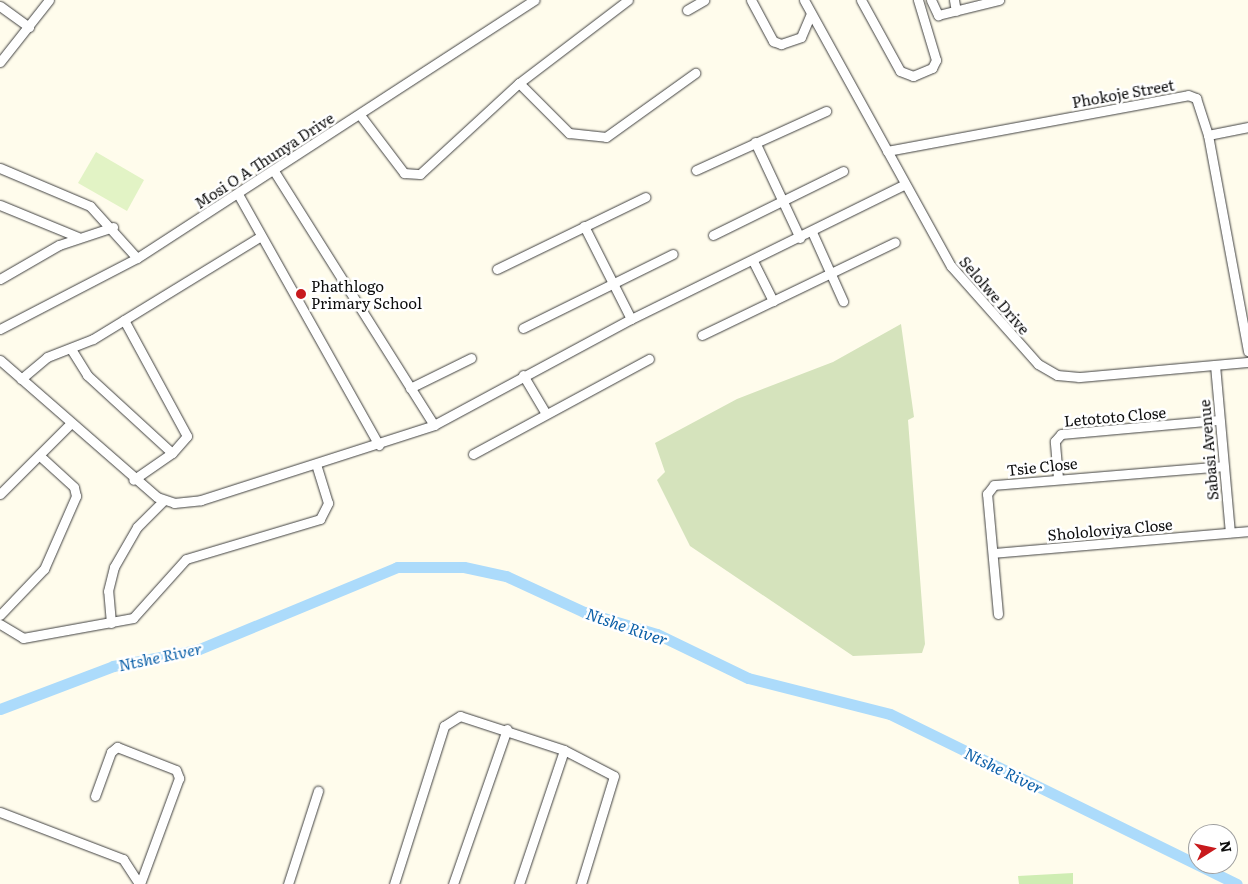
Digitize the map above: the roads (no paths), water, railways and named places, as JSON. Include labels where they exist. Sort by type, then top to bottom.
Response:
[{"type":"street","points":[[0,62],[29,28],[48,0]]},
{"type":"street","name":"Mosi O A Thunya Drive","points":[[0,329],[137,258],[274,171],[535,0]]},
{"type":"street","points":[[360,115],[397,166],[412,176],[429,168],[519,83],[628,0]]},
{"type":"street","points":[[687,10],[704,0]]},
{"type":"street","points":[[751,0],[773,41],[781,44],[800,38],[811,14]]},
{"type":"street","name":"Selolwe Drive","points":[[804,0],[905,184],[959,276],[1047,371],[1079,377],[1248,362]]},
{"type":"street","points":[[861,0],[900,71],[913,76],[932,68],[936,60],[918,0]]},
{"type":"street","points":[[931,0],[935,14],[956,11],[999,0]]},
{"type":"street","points":[[954,0],[956,11]]},
{"type":"street","points":[[0,6],[29,28]]},
{"type":"street","points":[[519,83],[569,134],[606,137],[695,73]]},
{"type":"street","name":"Phokoje Street","points":[[888,151],[1188,95],[1201,104],[1246,327],[1248,351]]},
{"type":"street","points":[[696,170],[826,111]]},
{"type":"street","points":[[1208,135],[1248,127]]},
{"type":"street","points":[[755,142],[800,238]]},
{"type":"street","points":[[0,168],[81,200],[113,227],[137,258]]},
{"type":"street","points":[[274,171],[434,425]]},
{"type":"street","points":[[713,235],[843,171]]},
{"type":"street","points":[[0,360],[133,480],[163,501],[201,500],[379,445],[434,425],[522,375],[631,319],[800,238],[905,184]]},
{"type":"street","points":[[238,194],[379,445]]},
{"type":"street","points":[[497,269],[645,196]]},
{"type":"street","points":[[2,207],[78,237]]},
{"type":"street","points":[[584,226],[631,319]]},
{"type":"street","points":[[0,279],[78,237],[113,227]]},
{"type":"street","points":[[812,232],[843,301]]},
{"type":"street","points":[[21,379],[47,357],[71,349],[124,320],[261,236]]},
{"type":"street","points":[[702,335],[894,242]]},
{"type":"street","points":[[524,328],[673,254]]},
{"type":"street","points":[[753,261],[773,301]]},
{"type":"street","points":[[124,320],[186,434],[172,453],[133,480]]},
{"type":"street","points":[[71,349],[88,375],[172,453]]},
{"type":"street","points":[[410,388],[471,358]]},
{"type":"street","points":[[473,454],[544,412],[649,360]]},
{"type":"street","name":"Sabasi Avenue","points":[[1215,365],[1230,532]]},
{"type":"street","points":[[522,375],[544,412]]},
{"type":"street","name":"Letototo Close","points":[[1058,478],[1055,441],[1061,434],[1219,420]]},
{"type":"street","points":[[0,494],[70,424]]},
{"type":"street","points":[[0,615],[44,569],[76,496],[74,487],[39,455]]},
{"type":"street","points":[[0,624],[23,638],[111,623],[140,614],[186,559],[320,519],[328,502],[316,464]]},
{"type":"street","name":"Tsie Close","points":[[998,614],[990,488],[1058,478],[1224,466]]},
{"type":"street","points":[[111,623],[108,591],[114,567],[137,527],[163,501]]},
{"type":"street","name":"Shololoviya Close","points":[[994,553],[1248,531]]},
{"type":"street","points":[[394,884],[444,726],[460,716],[507,729],[564,750],[611,772],[616,780],[581,884]]},
{"type":"street","points":[[453,884],[507,729]]},
{"type":"street","points":[[95,796],[111,752],[117,747],[176,770],[178,778],[140,884]]},
{"type":"street","points":[[519,884],[564,750]]},
{"type":"street","points":[[288,884],[318,791]]},
{"type":"street","points":[[0,812],[123,859],[140,884]]},
{"type":"waterway","name":"Ntshe River","points":[[0,709],[113,666],[197,650],[397,567],[464,567],[506,576],[584,612],[657,634],[748,678],[890,714],[1237,884]]},
{"type":"place","name":"Phathlogo Primary School","points":[[301,294]]}]
